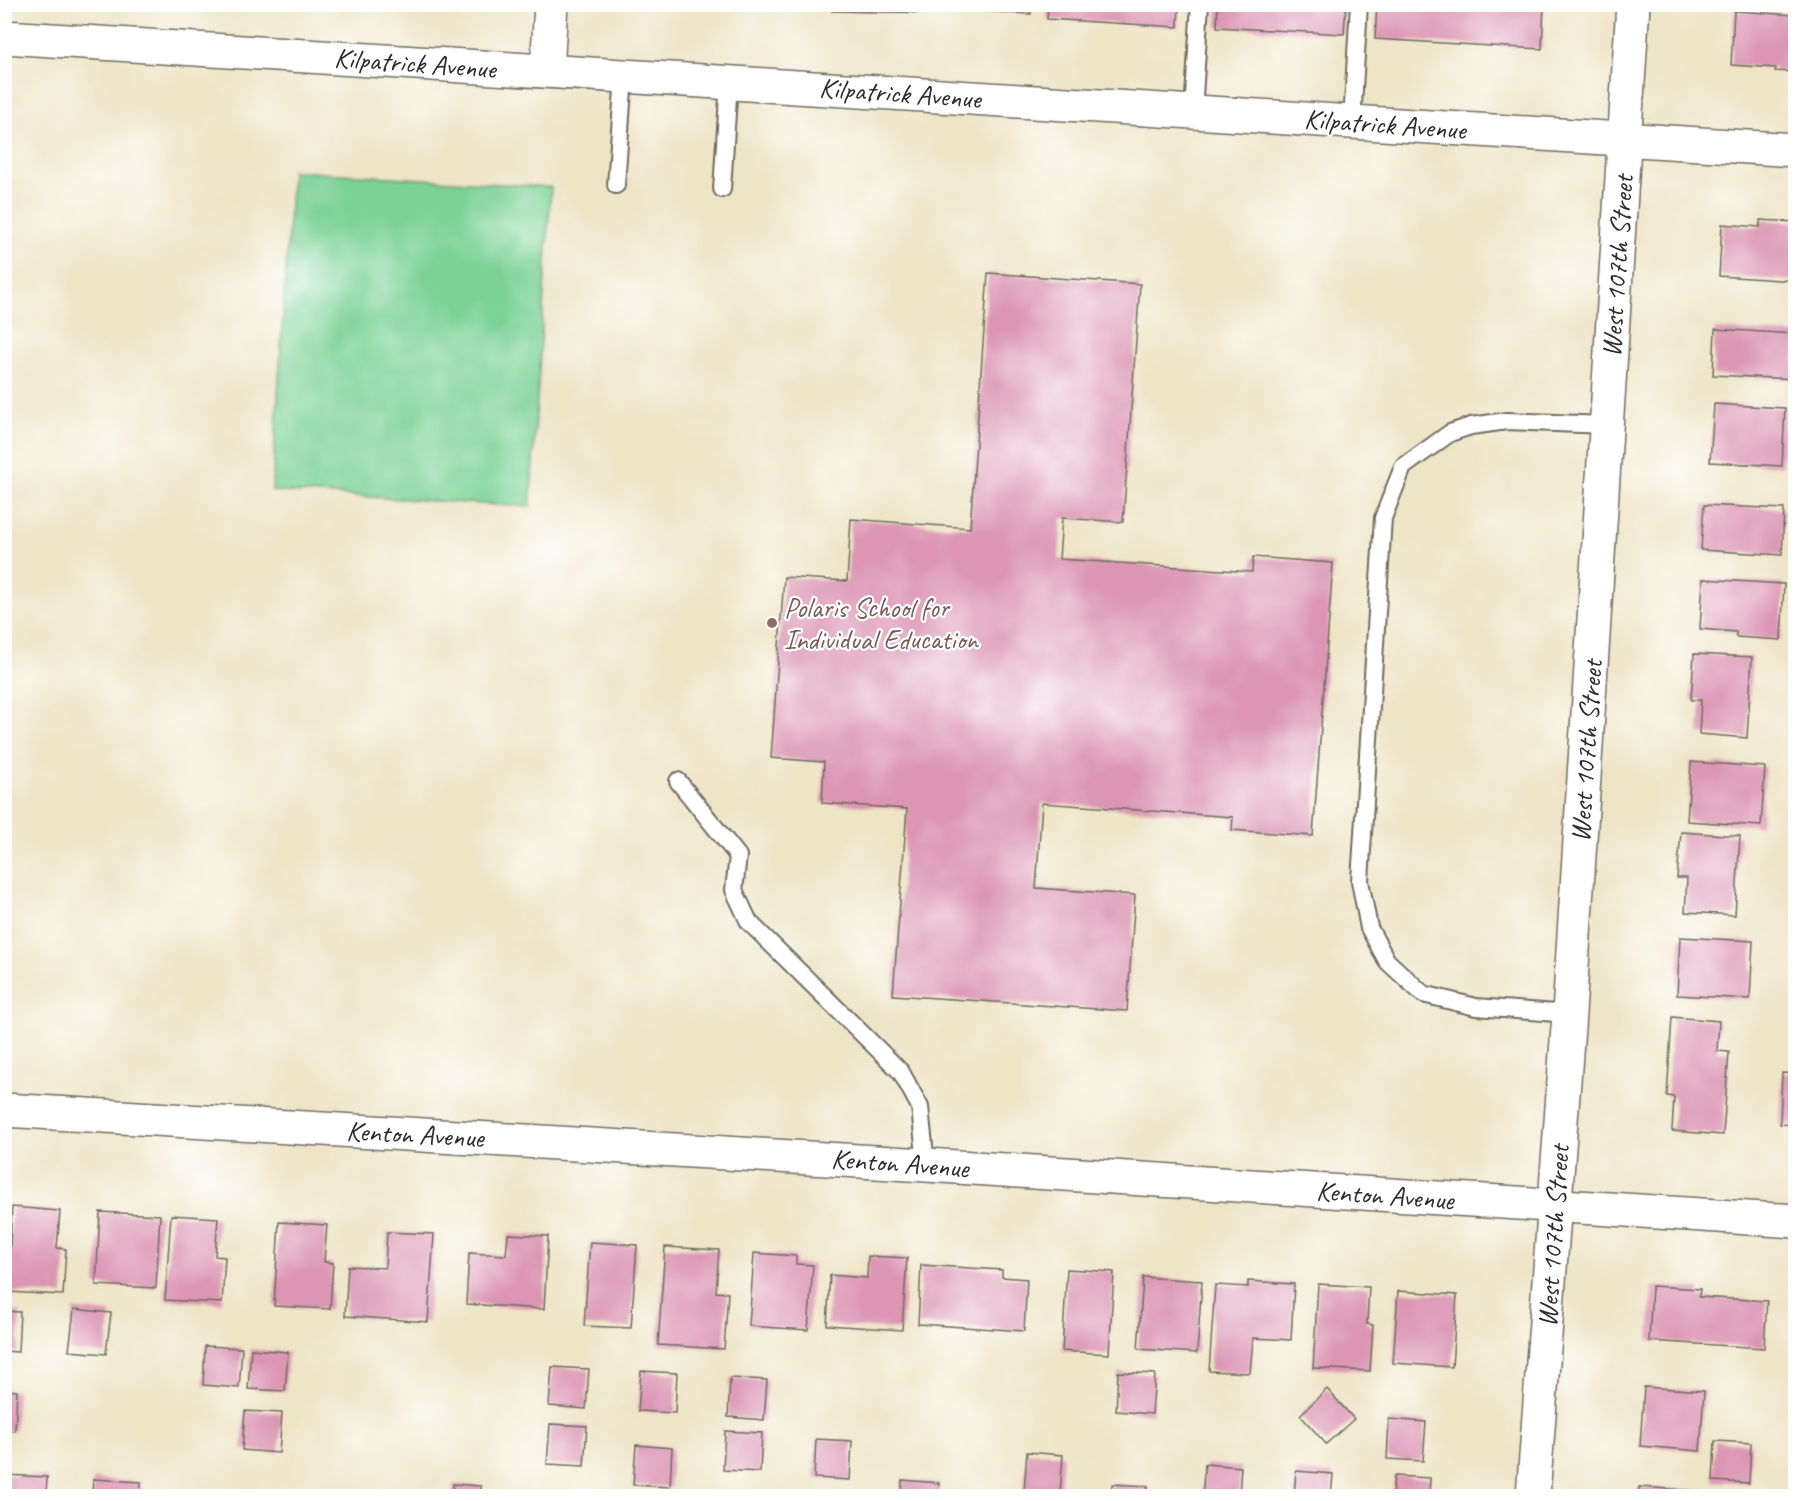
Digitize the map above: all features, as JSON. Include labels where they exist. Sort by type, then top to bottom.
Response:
[{"type":"street","points":[[547,71],[551,4]]},
{"type":"street","name":"West 107th Street","points":[[1533,1497],[1569,1014],[1633,4]]},
{"type":"street","name":"Kilpatrick Avenue","points":[[4,37],[1796,150]]},
{"type":"street","name":"Kenton Avenue","points":[[4,1110],[926,1165],[1796,1221]]},
{"type":"lane","points":[[1192,112],[1200,4]]},
{"type":"lane","points":[[1352,122],[1359,4]]},
{"type":"lane","points":[[616,185],[624,76]]},
{"type":"lane","points":[[722,189],[729,82]]},
{"type":"lane","points":[[1569,1014],[1476,1007],[1423,994],[1387,960],[1369,928],[1360,881],[1375,635],[1383,518],[1402,467],[1450,434],[1471,426],[1507,421],[1606,425]]},
{"type":"lane","points":[[678,781],[738,856],[734,890],[749,922],[901,1072],[920,1107],[926,1165]]},
{"type":"green space","points":[[292,171],[551,187],[530,507],[272,491]]},
{"type":"building","points":[[832,4],[938,4],[938,13],[832,11]]},
{"type":"building","points":[[965,4],[1031,4],[1031,14],[965,10]]},
{"type":"building","points":[[1048,4],[1179,4],[1178,27],[1047,19]]},
{"type":"building","points":[[1218,4],[1346,4],[1344,34],[1217,27]]},
{"type":"building","points":[[1377,5],[1544,5],[1542,49],[1375,39]]},
{"type":"building","points":[[1734,11],[1796,15],[1796,72],[1775,71],[1776,68],[1731,65]]},
{"type":"building","points":[[1760,220],[1796,222],[1796,281],[1719,276],[1722,224],[1760,227]]},
{"type":"building","points":[[988,273],[1140,284],[1123,522],[1062,518],[1059,559],[1252,572],[1253,557],[1333,563],[1313,836],[1232,830],[1233,817],[1042,803],[1036,888],[1135,895],[1127,1011],[893,995],[907,809],[822,803],[824,762],[771,758],[784,577],[847,581],[851,519],[970,528]]},
{"type":"building","points":[[1715,329],[1796,334],[1794,379],[1713,375]]},
{"type":"building","points":[[1714,404],[1785,408],[1782,466],[1710,462]]},
{"type":"building","points":[[1704,505],[1784,509],[1782,555],[1701,550]]},
{"type":"building","points":[[1703,579],[1784,584],[1781,640],[1736,637],[1736,632],[1700,629]]},
{"type":"building","points":[[1694,654],[1752,657],[1747,738],[1699,734],[1701,700],[1691,700]]},
{"type":"building","points":[[1792,747],[1796,747],[1796,784],[1790,783]]},
{"type":"building","points":[[1691,762],[1765,767],[1761,826],[1687,821]]},
{"type":"building","points":[[1681,832],[1740,836],[1735,915],[1685,912],[1687,878],[1677,878]]},
{"type":"building","points":[[1680,937],[1753,941],[1750,999],[1677,995]]},
{"type":"building","points":[[1672,1017],[1719,1021],[1717,1051],[1729,1052],[1723,1135],[1672,1131],[1674,1097],[1667,1096]]},
{"type":"building","points":[[1782,1073],[1796,1074],[1796,1125],[1780,1124]]},
{"type":"building","points":[[12,1207],[60,1211],[57,1248],[66,1249],[63,1295],[7,1292]]},
{"type":"building","points":[[100,1212],[160,1215],[156,1288],[96,1285]]},
{"type":"building","points":[[171,1215],[218,1218],[215,1256],[225,1257],[222,1303],[165,1300]]},
{"type":"building","points":[[279,1222],[327,1225],[324,1262],[333,1263],[330,1309],[274,1306]]},
{"type":"building","points":[[387,1232],[434,1234],[428,1322],[345,1316],[348,1266],[385,1268]]},
{"type":"building","points":[[508,1234],[548,1236],[544,1309],[466,1304],[469,1253],[506,1255]]},
{"type":"building","points":[[590,1242],[637,1245],[631,1328],[584,1326]]},
{"type":"building","points":[[665,1247],[719,1250],[716,1292],[728,1293],[724,1349],[658,1345]]},
{"type":"building","points":[[754,1253],[796,1256],[796,1264],[813,1265],[808,1330],[749,1326]]},
{"type":"building","points":[[868,1256],[907,1258],[902,1330],[827,1325],[830,1275],[867,1278]]},
{"type":"building","points":[[921,1265],[1002,1270],[1002,1277],[1027,1279],[1024,1331],[918,1324]]},
{"type":"building","points":[[1067,1269],[1114,1272],[1109,1354],[1062,1351]]},
{"type":"building","points":[[1143,1277],[1202,1281],[1197,1353],[1138,1349]]},
{"type":"building","points":[[1248,1281],[1294,1284],[1291,1340],[1253,1338],[1250,1373],[1209,1371],[1215,1285],[1248,1287]]},
{"type":"building","points":[[1318,1284],[1369,1287],[1367,1324],[1373,1325],[1370,1371],[1313,1368]]},
{"type":"building","points":[[1652,1286],[1700,1289],[1699,1297],[1767,1301],[1764,1348],[1649,1341]]},
{"type":"building","points":[[1398,1291],[1457,1295],[1452,1367],[1393,1363]]},
{"type":"building","points":[[74,1309],[111,1313],[106,1354],[69,1351]]},
{"type":"building","points":[[4,1311],[20,1312],[18,1352],[4,1351]]},
{"type":"building","points":[[205,1346],[242,1348],[239,1388],[203,1385]]},
{"type":"building","points":[[251,1349],[288,1352],[285,1391],[248,1389]]},
{"type":"building","points":[[552,1367],[589,1369],[586,1409],[549,1406]]},
{"type":"building","points":[[641,1371],[677,1373],[675,1413],[638,1411]]},
{"type":"building","points":[[1118,1372],[1155,1374],[1152,1414],[1116,1411]]},
{"type":"building","points":[[730,1378],[767,1380],[764,1420],[728,1417]]},
{"type":"building","points":[[1644,1387],[1704,1391],[1700,1451],[1640,1446]]},
{"type":"building","points":[[1327,1389],[1354,1419],[1326,1444],[1300,1415]]},
{"type":"building","points":[[4,1390],[17,1391],[15,1431],[4,1430]]},
{"type":"building","points":[[245,1411],[282,1413],[279,1453],[242,1450]]},
{"type":"building","points":[[1389,1419],[1426,1422],[1423,1461],[1387,1459]]},
{"type":"building","points":[[550,1424],[587,1426],[584,1466],[547,1464]]},
{"type":"building","points":[[725,1431],[762,1433],[760,1472],[723,1470]]},
{"type":"building","points":[[816,1439],[852,1441],[850,1480],[814,1478]]},
{"type":"building","points":[[1715,1441],[1751,1443],[1749,1483],[1713,1481]]},
{"type":"building","points":[[636,1445],[672,1448],[670,1487],[633,1485]]},
{"type":"building","points":[[1027,1452],[1063,1455],[1060,1494],[1024,1492]]},
{"type":"building","points":[[1205,1464],[1241,1467],[1239,1496],[1202,1496]]},
{"type":"building","points":[[1296,1471],[1333,1474],[1331,1496],[1294,1496]]},
{"type":"building","points":[[4,1475],[47,1477],[46,1496],[4,1496]]},
{"type":"building","points":[[1394,1476],[1430,1478],[1429,1496],[1392,1496]]},
{"type":"building","points":[[93,1479],[141,1482],[140,1496],[92,1496]]},
{"type":"building","points":[[902,1480],[939,1483],[938,1496],[901,1496]]},
{"type":"building","points":[[453,1484],[481,1486],[481,1496],[452,1496]]},
{"type":"building","points":[[1112,1484],[1148,1486],[1147,1496],[1111,1496]]},
{"type":"building","points":[[1639,1487],[1700,1491],[1700,1496],[1638,1496]]},
{"type":"building","points":[[261,1491],[308,1493],[308,1496],[261,1496]]},
{"type":"place","name":"Polaris School for Individual Education","points":[[772,623]]}]
